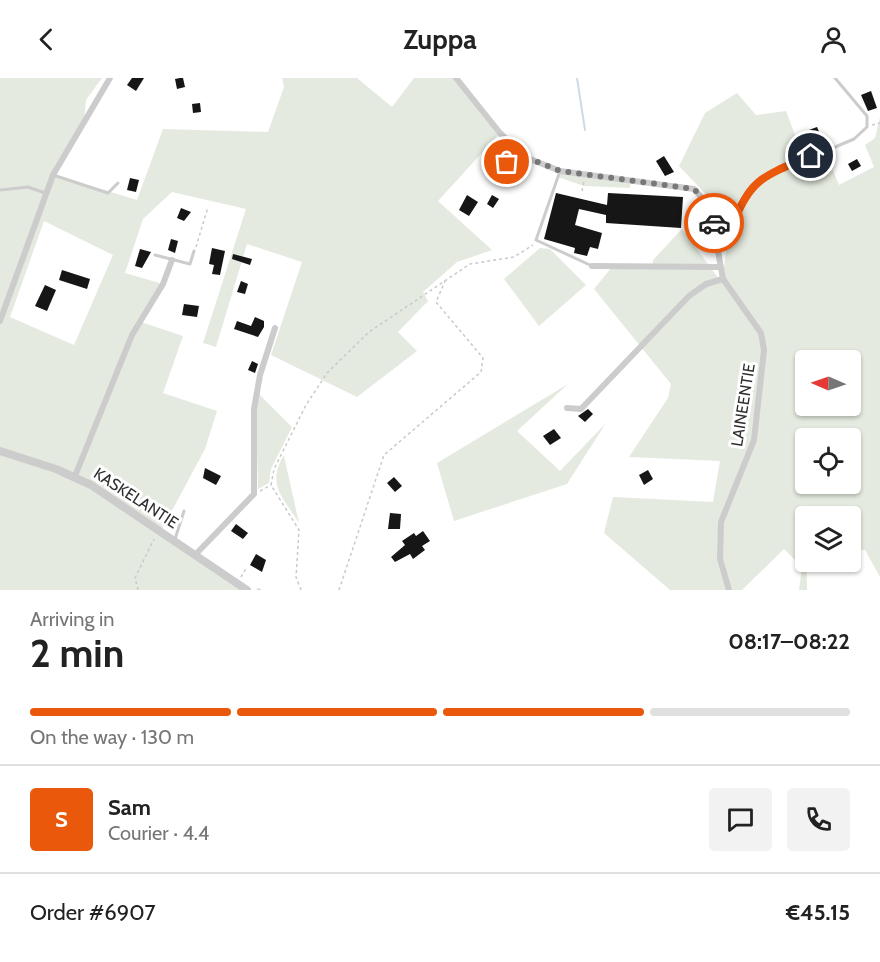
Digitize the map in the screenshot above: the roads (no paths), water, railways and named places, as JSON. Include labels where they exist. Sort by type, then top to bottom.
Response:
[{"type":"street","points":[[0,321],[53,175],[110,78]]},
{"type":"street","name":"LAINEENTIE","points":[[456,78],[500,133],[525,157],[560,171],[694,189],[710,207],[719,267],[723,279],[760,333],[764,350],[754,440],[721,522],[720,559],[729,590]]},
{"type":"street","points":[[75,476],[132,334],[164,284],[172,260]]},
{"type":"street","points":[[592,267],[719,267]]},
{"type":"street","points":[[567,408],[581,409],[689,296],[706,284],[723,279]]},
{"type":"street","points":[[195,555],[254,494],[254,409],[260,375],[275,328]]},
{"type":"street","name":"KASKELANTIE","points":[[0,451],[75,476],[247,590]]},
{"type":"lane","points":[[717,246],[723,242],[748,190],[760,179],[854,139],[867,127],[867,117],[835,78]]},
{"type":"lane","points":[[507,162],[525,157]]},
{"type":"lane","points":[[560,171],[536,240],[592,267]]},
{"type":"lane","points":[[53,175],[108,192],[118,183]]},
{"type":"lane","points":[[0,190],[28,187],[46,194]]},
{"type":"lane","points":[[155,255],[190,264],[195,251]]},
{"type":"lane","points":[[174,541],[184,511]]},
{"type":"waterway","points":[[577,78],[585,130]]}]
